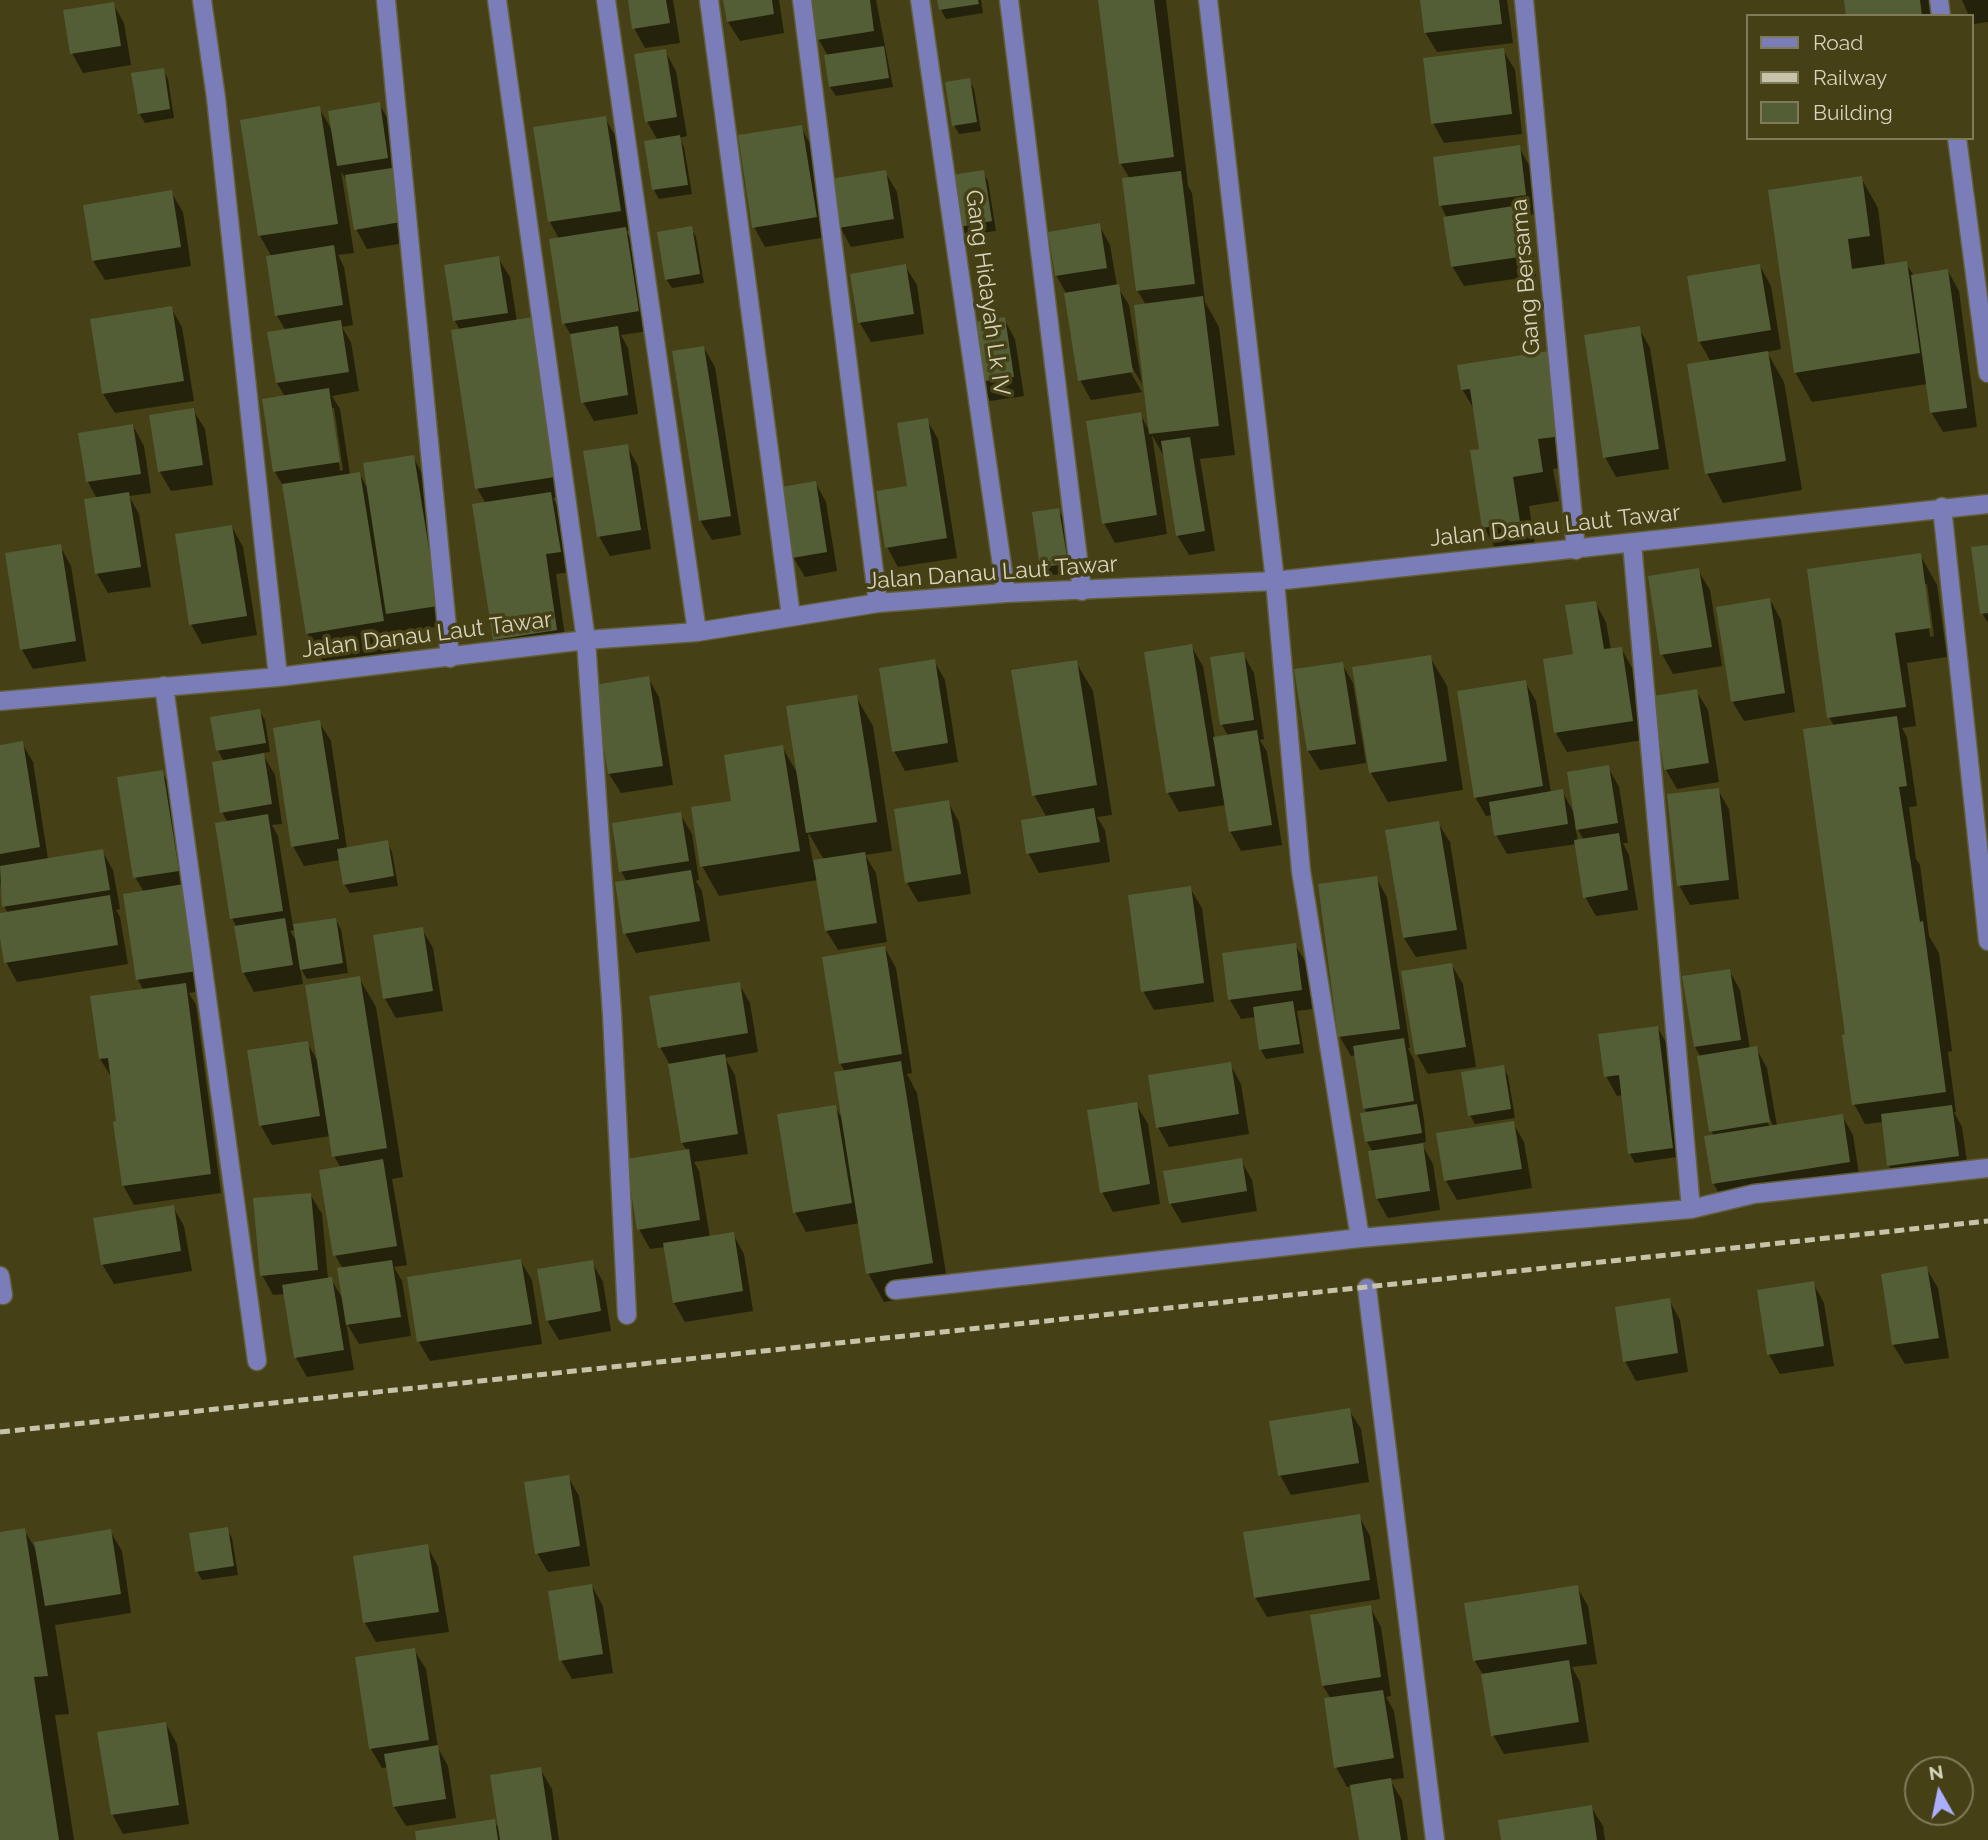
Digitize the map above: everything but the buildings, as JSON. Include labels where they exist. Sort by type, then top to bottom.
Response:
[{"type":"street","points":[[202,0],[217,112],[278,677]]},
{"type":"street","points":[[386,0],[450,658]]},
{"type":"street","points":[[497,0],[586,640],[612,1014],[627,1315]]},
{"type":"street","points":[[606,0],[697,632]]},
{"type":"street","points":[[709,0],[791,616]]},
{"type":"street","points":[[802,0],[878,603]]},
{"type":"street","name":"Gang Hidayah Lk IV","points":[[920,0],[1006,593]]},
{"type":"street","points":[[1009,0],[1082,591]]},
{"type":"street","points":[[1208,0],[1275,581],[1301,871],[1360,1238]]},
{"type":"street","name":"Gang Bersama","points":[[1524,0],[1576,550]]},
{"type":"street","points":[[1957,140],[1988,373]]},
{"type":"street","name":"Jalan Danau Laut Tawar","points":[[0,701],[278,677],[586,640],[697,632],[878,603],[1006,593],[1275,581],[1988,504]]},
{"type":"street","points":[[1942,507],[1988,942]]},
{"type":"street","points":[[1632,543],[1691,1209]]},
{"type":"street","points":[[164,686],[257,1361]]},
{"type":"street","points":[[895,1290],[1360,1238],[1691,1209],[1754,1195],[1988,1168]]},
{"type":"street","points":[[0,1276],[3,1295]]},
{"type":"street","points":[[1367,1288],[1435,1840]]},
{"type":"railway","points":[[0,1432],[1988,1221]]}]
